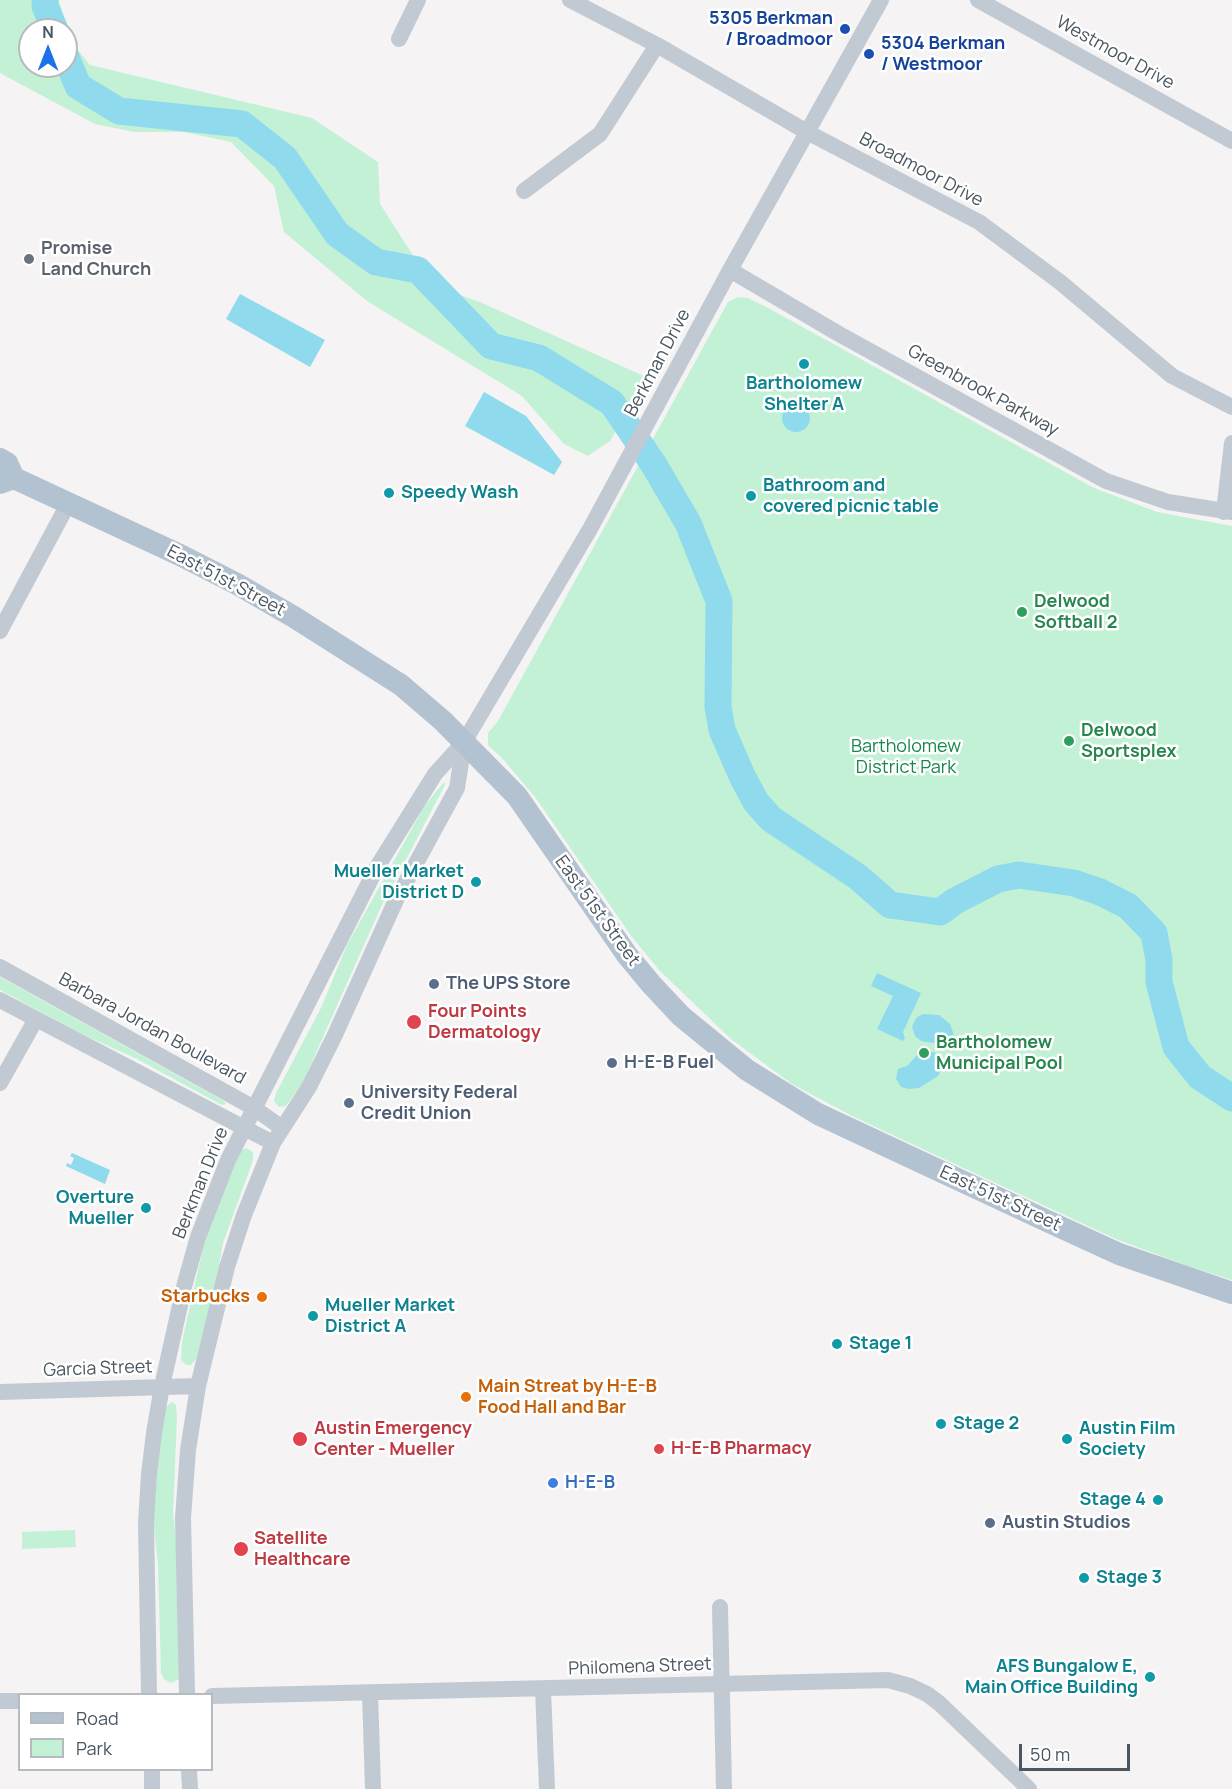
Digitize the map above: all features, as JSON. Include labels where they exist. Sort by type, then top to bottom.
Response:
[{"type":"main road","points":[[0,459],[7,463],[7,481]]},
{"type":"main road","name":"East 51st Street","points":[[7,481],[68,504],[228,579],[331,639],[401,685],[464,742],[517,796],[627,955],[651,984],[681,1016],[747,1070],[818,1114],[1119,1254],[1232,1293]]},
{"type":"street","points":[[399,39],[418,0]]},
{"type":"street","name":"Broadmoor Drive","points":[[570,0],[657,45],[807,132],[979,222],[1060,282],[1172,376],[1232,407]]},
{"type":"street","name":"Berkman Drive","points":[[149,1693],[147,1498],[162,1386],[185,1283],[198,1237],[228,1160],[377,867],[435,774],[464,742],[578,549],[881,0]]},
{"type":"street","name":"Westmoor Drive","points":[[978,0],[1232,141]]},
{"type":"street","points":[[524,191],[600,134],[657,45]]},
{"type":"street","name":"Greenbrook Parkway","points":[[730,270],[849,339],[1106,481],[1168,502],[1228,512]]},
{"type":"street","points":[[1228,512],[1232,443]]},
{"type":"street","points":[[0,631],[68,504]]},
{"type":"street","name":"Berkman Drive","points":[[187,1693],[183,1518],[191,1427],[198,1386],[227,1268],[244,1215],[273,1143],[317,1070],[396,900],[457,788],[464,742]]},
{"type":"street","name":"Barbara Jordan Boulevard","points":[[0,967],[254,1108],[282,1128]]},
{"type":"street","points":[[0,1000],[273,1143]]},
{"type":"street","points":[[0,1083],[36,1019]]},
{"type":"street","name":"Garcia Street","points":[[0,1392],[198,1386]]},
{"type":"street","points":[[720,1607],[724,1789]]},
{"type":"street","name":"Philomena Street","points":[[213,1696],[888,1680],[910,1686],[939,1703],[1029,1789]]},
{"type":"street","points":[[543,1689],[547,1789]]},
{"type":"street","points":[[370,1693],[373,1789]]},
{"type":"street","points":[[0,1701],[18,1701]]},
{"type":"street","points":[[152,1771],[153,1789]]},
{"type":"street","points":[[189,1771],[190,1789]]},
{"type":"green space","points":[[0,0],[59,0],[64,18],[18,18],[18,78],[78,78],[78,50],[90,65],[312,118],[378,162],[380,204],[416,260],[444,289],[482,303],[646,377],[610,441],[588,456],[564,444],[522,396],[367,301],[284,232],[274,186],[231,142],[184,132],[134,132],[95,124],[0,73]]},
{"type":"green space","name":"Bartholomew District Park","points":[[738,297],[748,298],[770,309],[1094,488],[1157,512],[1232,526],[1232,1280],[1116,1239],[854,1117],[792,1084],[731,1039],[660,971],[632,937],[535,797],[488,745],[488,733],[498,721],[728,302]]},
{"type":"green space","points":[[444,782],[445,785],[380,909],[303,1082],[286,1106],[279,1107],[274,1101],[276,1093],[321,1008],[347,945],[425,805]]},
{"type":"green space","points":[[0,977],[226,1104],[222,1105],[0,990]]},
{"type":"green space","points":[[246,1148],[253,1152],[253,1160],[223,1243],[215,1288],[196,1359],[191,1365],[186,1365],[181,1360],[182,1342],[208,1226],[241,1150]]},
{"type":"green space","points":[[172,1402],[176,1405],[177,1417],[173,1514],[178,1554],[179,1679],[171,1683],[164,1679],[161,1673],[158,1564],[153,1519],[162,1420],[167,1406]]},
{"type":"green space","points":[[75,1530],[76,1547],[22,1549],[22,1532]]},
{"type":"water","points":[[240,294],[325,340],[310,367],[226,319]]},
{"type":"water","points":[[484,392],[526,416],[562,462],[554,475],[465,426]]},
{"type":"water","points":[[796,404],[806,408],[810,418],[806,428],[796,432],[786,428],[782,418],[786,408]]},
{"type":"water","points":[[877,973],[921,993],[903,1032],[905,1038],[903,1041],[877,1029],[893,996],[871,986]]},
{"type":"water","points":[[923,1014],[939,1015],[950,1024],[955,1038],[952,1049],[947,1050],[940,1044],[921,1041],[915,1036],[912,1027],[916,1018]]},
{"type":"water","points":[[926,1050],[936,1053],[942,1061],[943,1067],[938,1076],[919,1088],[901,1087],[896,1079],[898,1069],[907,1066],[919,1053]]},
{"type":"water","points":[[72,1153],[110,1170],[105,1184],[66,1166],[67,1163],[71,1165],[74,1158],[70,1156]]},
{"type":"waterway","points":[[45,0],[50,18]]},
{"type":"waterway","points":[[75,78],[78,86],[119,111],[242,124],[285,158],[337,234],[376,262],[418,270],[491,346],[539,358],[612,403],[654,465],[688,523],[719,601],[718,707],[722,730],[756,802],[771,819],[858,877],[890,905],[940,912],[955,901],[998,879],[1019,875],[1074,883],[1100,892],[1128,906],[1154,933],[1159,960],[1159,982],[1176,1047],[1200,1077],[1232,1098]]},
{"type":"place","name":"5305 Berkman / Broadmoor","points":[[845,29]]},
{"type":"place","name":"5304 Berkman / Westmoor","points":[[869,54]]},
{"type":"place","name":"Promise Land Church","points":[[29,259]]},
{"type":"place","name":"Bartholomew Shelter A","points":[[804,364]]},
{"type":"place","name":"Speedy Wash","points":[[389,493]]},
{"type":"place","name":"Bathroom and covered picnic table","points":[[751,496]]},
{"type":"place","name":"Delwood Softball 2","points":[[1022,612]]},
{"type":"place","name":"Delwood Sportsplex","points":[[1069,741]]},
{"type":"place","name":"Mueller Market District D","points":[[476,882]]},
{"type":"place","name":"The UPS Store","points":[[434,984]]},
{"type":"place","name":"Four Points Dermatology","points":[[414,1022]]},
{"type":"place","name":"Bartholomew Municipal Pool","points":[[924,1053]]},
{"type":"place","name":"H-E-B Fuel","points":[[612,1063]]},
{"type":"place","name":"University Federal Credit Union","points":[[349,1103]]},
{"type":"place","name":"Overture Mueller","points":[[146,1208]]},
{"type":"place","name":"Starbucks","points":[[262,1297]]},
{"type":"place","name":"Mueller Market District A","points":[[313,1316]]},
{"type":"place","name":"Stage 1","points":[[837,1344]]},
{"type":"place","name":"Main Streat by H-E-B Food Hall and Bar","points":[[466,1397]]},
{"type":"place","name":"Stage 2","points":[[941,1424]]},
{"type":"place","name":"Austin Emergency Center - Mueller","points":[[300,1439]]},
{"type":"place","name":"Austin Film Society","points":[[1067,1439]]},
{"type":"place","name":"H-E-B Pharmacy","points":[[659,1449]]},
{"type":"place","name":"H-E-B","points":[[553,1483]]},
{"type":"place","name":"Stage 4","points":[[1158,1500]]},
{"type":"place","name":"Austin Studios","points":[[990,1523]]},
{"type":"place","name":"Satellite Healthcare","points":[[241,1549]]},
{"type":"place","name":"Stage 3","points":[[1084,1578]]},
{"type":"place","name":"AFS Bungalow E, Main Office Building","points":[[1150,1677]]}]
